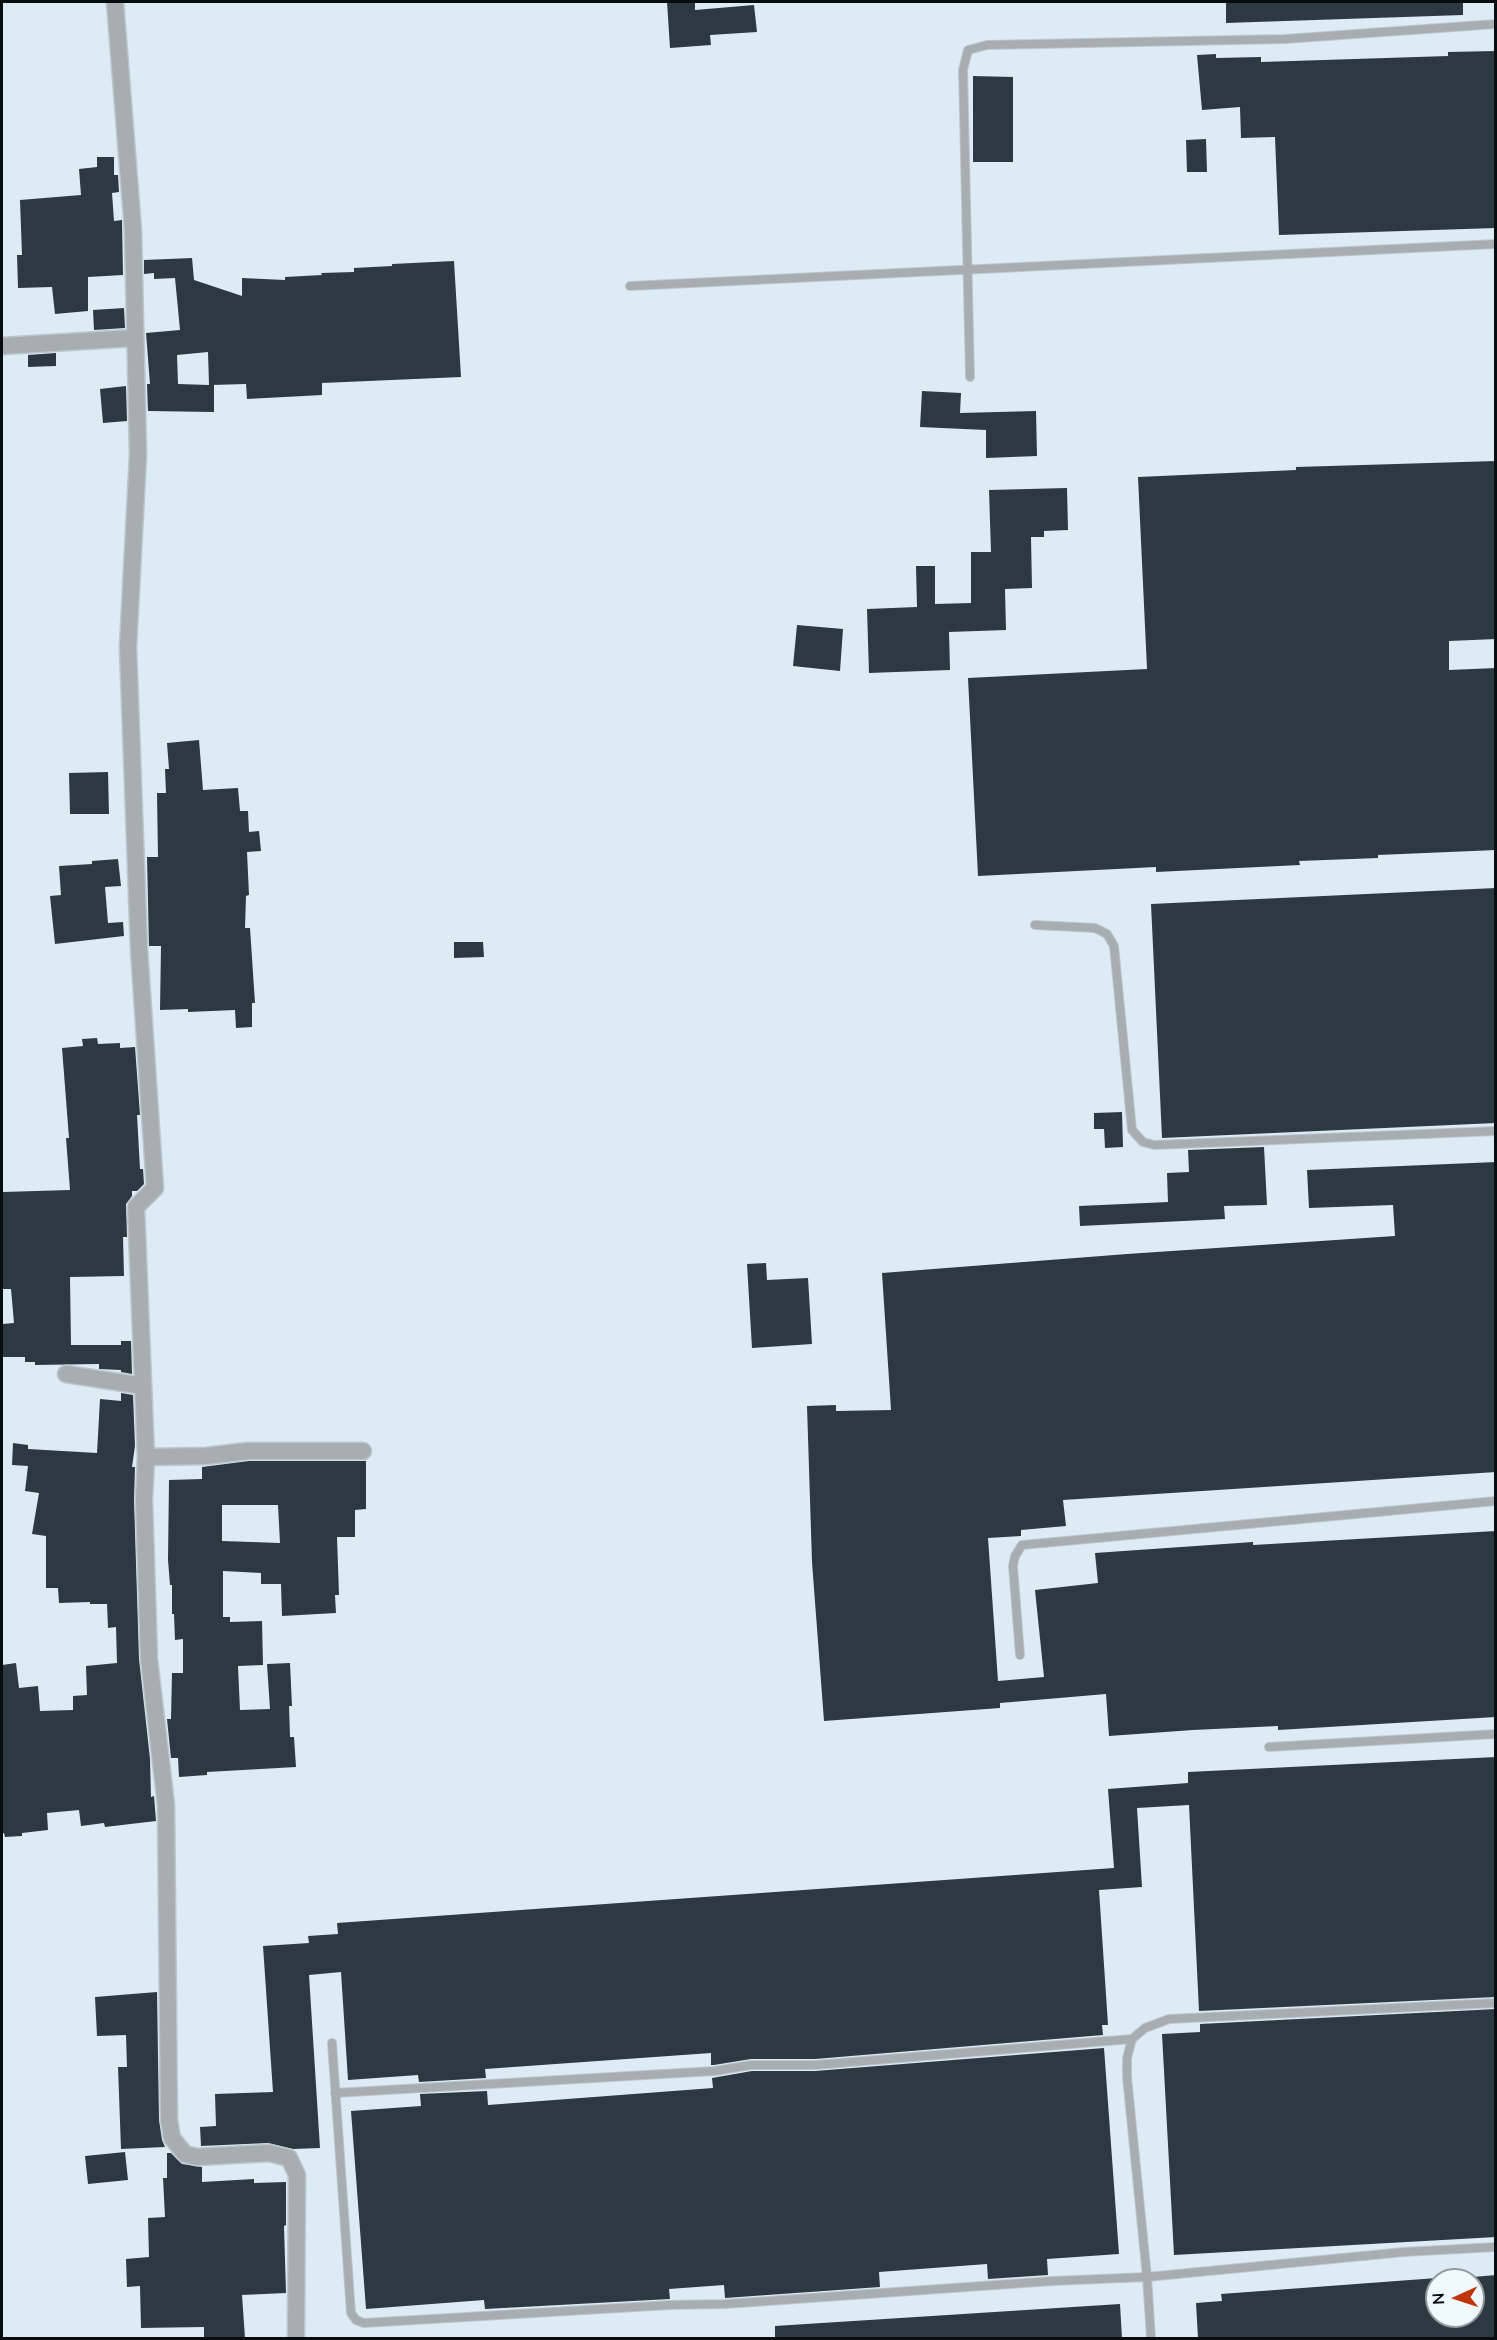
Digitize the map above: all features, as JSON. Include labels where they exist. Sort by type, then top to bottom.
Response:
[{"type":"street","points":[[115,2],[133,230],[138,455],[128,647],[139,949],[155,1188],[136,1207],[146,1457],[144,1500],[149,1659],[166,1805],[169,2120],[172,2138],[185,2154],[197,2157],[269,2153],[289,2158],[297,2175],[296,2338]]},
{"type":"street","points":[[2,346],[134,338]]},
{"type":"street","points":[[66,1374],[142,1386]]},
{"type":"street","points":[[146,1457],[206,1456],[248,1451],[363,1451]]},
{"type":"lane","points":[[970,377],[963,70],[968,50],[987,45],[1285,39],[1496,24]]},
{"type":"lane","points":[[630,286],[1496,244]]},
{"type":"lane","points":[[1035,925],[1095,928],[1107,934],[1114,946],[1132,1130],[1143,1142],[1154,1145],[1496,1131]]},
{"type":"lane","points":[[1020,1655],[1013,1566],[1022,1545],[1496,1501]]},
{"type":"lane","points":[[1269,1747],[1496,1734]]},
{"type":"lane","points":[[1151,2338],[1127,2077],[1127,2058],[1132,2039],[1145,2028],[1169,2019],[1496,2003]]},
{"type":"lane","points":[[335,2093],[715,2071],[751,2065],[815,2065],[1132,2039]]},
{"type":"lane","points":[[332,2043],[351,2313],[356,2320],[364,2323],[670,2305],[725,2304],[1147,2277],[1404,2252],[1496,2247]]},
{"type":"building","points":[[667,2],[695,2],[695,10],[754,5],[757,32],[710,35],[711,45],[670,48]]},
{"type":"building","points":[[1226,2],[1463,2],[1463,15],[1226,23]]},
{"type":"building","points":[[1496,51],[1496,228],[1279,235],[1275,137],[1241,138],[1240,107],[1202,110],[1197,55],[1216,54],[1216,58],[1261,57],[1261,62],[1448,56],[1448,52]]},
{"type":"building","points":[[973,76],[1013,77],[1013,162],[973,162]]},
{"type":"building","points":[[1206,139],[1207,172],[1187,172],[1186,140]]},
{"type":"building","points":[[97,157],[114,157],[114,175],[118,175],[119,192],[112,193],[114,221],[122,220],[123,275],[88,277],[88,311],[55,314],[52,287],[18,288],[17,255],[22,255],[20,200],[81,195],[79,169],[97,167]]},
{"type":"building","points":[[192,258],[194,280],[242,296],[242,278],[285,280],[285,277],[354,272],[354,268],[454,261],[461,377],[322,383],[322,395],[247,399],[246,384],[211,385],[214,385],[214,412],[148,411],[147,384],[150,384],[146,333],[180,330],[175,278],[154,279],[154,273],[144,274],[144,260]],"holes":[[[208,352],[209,385],[178,384],[177,355]]]},
{"type":"building","points":[[124,308],[125,328],[94,330],[93,310]]},
{"type":"building","points":[[56,353],[56,366],[28,367],[28,355]]},
{"type":"building","points":[[126,386],[127,421],[103,423],[100,389]]},
{"type":"building","points":[[922,391],[961,393],[960,413],[1036,411],[1037,456],[986,458],[986,430],[920,427]]},
{"type":"building","points":[[1496,461],[1496,639],[1449,641],[1449,670],[1496,668],[1496,850],[1299,861],[1300,865],[1156,872],[1156,867],[978,876],[968,678],[1147,669],[1138,477],[1296,470],[1296,467]]},
{"type":"building","points":[[1067,488],[1068,530],[1044,531],[1044,537],[1031,537],[1032,588],[1005,589],[1006,630],[949,632],[950,670],[869,673],[867,609],[917,607],[916,566],[935,566],[935,604],[971,603],[971,552],[991,552],[989,490]]},
{"type":"building","points":[[797,625],[843,629],[840,671],[793,666]]},
{"type":"building","points":[[199,740],[203,790],[238,788],[240,811],[248,811],[249,832],[259,831],[261,851],[247,852],[249,895],[246,896],[245,928],[250,928],[255,1003],[252,1003],[252,1027],[236,1028],[235,1010],[188,1012],[188,1009],[160,1010],[161,946],[149,946],[147,857],[158,857],[157,793],[166,793],[165,769],[169,769],[167,743]]},
{"type":"building","points":[[108,772],[109,814],[70,814],[69,773]]},
{"type":"building","points":[[118,859],[121,886],[105,887],[108,923],[123,922],[124,936],[55,944],[50,896],[61,895],[59,866],[92,864],[92,861]]},
{"type":"building","points":[[1496,888],[1496,1123],[1162,1138],[1151,904]]},
{"type":"building","points":[[454,942],[483,942],[484,957],[454,958]]},
{"type":"building","points":[[97,1038],[98,1044],[120,1043],[120,1048],[135,1047],[140,1115],[137,1115],[140,1169],[143,1169],[144,1184],[137,1191],[132,1191],[132,1196],[126,1204],[127,1237],[123,1237],[124,1276],[70,1277],[71,1345],[121,1345],[121,1341],[131,1341],[132,1374],[121,1372],[121,1370],[99,1369],[99,1364],[35,1365],[35,1362],[25,1362],[25,1357],[2,1357],[2,1324],[14,1323],[11,1289],[2,1289],[3,1192],[70,1190],[66,1138],[69,1138],[62,1048],[83,1046],[82,1039]]},
{"type":"building","points":[[1122,1112],[1123,1147],[1105,1148],[1104,1129],[1094,1129],[1094,1113]]},
{"type":"building","points":[[1264,1147],[1267,1205],[1224,1206],[1225,1219],[1080,1226],[1079,1206],[1168,1202],[1167,1173],[1189,1172],[1188,1150]]},
{"type":"building","points":[[1496,1162],[1496,1472],[1063,1500],[1066,1526],[1021,1530],[1021,1536],[988,1538],[998,1681],[1044,1677],[1035,1590],[1098,1583],[1095,1553],[1253,1542],[1253,1545],[1496,1531],[1496,1717],[1278,1730],[1278,1726],[1109,1736],[1106,1694],[1000,1703],[1000,1708],[824,1721],[812,1562],[807,1406],[836,1405],[836,1411],[891,1410],[882,1273],[1395,1236],[1393,1205],[1309,1208],[1307,1170]]},
{"type":"building","points":[[766,1263],[767,1280],[808,1278],[812,1344],[752,1348],[747,1264]]},
{"type":"building","points":[[121,1393],[133,1395],[135,1446],[132,1467],[135,1467],[139,1659],[150,1759],[151,1797],[154,1796],[156,1821],[105,1827],[104,1823],[81,1826],[79,1810],[47,1813],[48,1830],[5,1837],[4,1833],[2,1834],[2,1665],[16,1663],[19,1688],[38,1686],[40,1711],[73,1710],[73,1696],[87,1695],[86,1666],[117,1663],[116,1627],[108,1628],[107,1604],[59,1603],[58,1588],[46,1588],[46,1536],[32,1534],[39,1493],[25,1491],[28,1466],[12,1465],[13,1443],[28,1445],[28,1449],[97,1453],[100,1399],[121,1401]]},
{"type":"building","points":[[249,1461],[366,1461],[366,1509],[355,1510],[355,1537],[337,1537],[339,1595],[335,1595],[336,1613],[282,1616],[281,1584],[261,1584],[261,1573],[223,1571],[223,1617],[230,1617],[230,1622],[262,1621],[263,1665],[238,1666],[240,1710],[270,1709],[267,1664],[290,1663],[292,1706],[289,1706],[290,1737],[294,1737],[296,1767],[207,1772],[207,1775],[179,1777],[178,1758],[171,1758],[167,1719],[171,1719],[172,1673],[183,1673],[183,1639],[175,1640],[174,1614],[172,1614],[172,1585],[170,1585],[168,1560],[169,1480],[202,1479],[202,1467]],"holes":[[[222,1505],[278,1505],[280,1543],[222,1541]]]},
{"type":"building","points":[[1496,1757],[1496,1997],[1199,2011],[1189,1805],[1137,1808],[1142,1887],[1099,1890],[1108,2025],[1102,2025],[1103,2035],[815,2059],[751,2059],[711,2065],[711,2053],[485,2069],[486,2078],[419,2082],[418,2075],[348,2080],[341,1972],[309,1975],[320,2148],[293,2149],[268,2143],[201,2146],[200,2127],[216,2126],[215,2094],[273,2092],[263,1946],[309,1943],[308,1936],[338,1934],[337,1923],[1114,1868],[1108,1789],[1188,1783],[1188,1772]]},
{"type":"building","points":[[157,1992],[159,2120],[165,2147],[121,2149],[118,2067],[127,2067],[126,2035],[97,2036],[95,1997]]},
{"type":"building","points":[[1496,2009],[1496,2237],[1174,2255],[1162,2034],[1200,2032],[1200,2024]]},
{"type":"building","points":[[1104,2048],[1119,2254],[1047,2259],[1048,2275],[988,2279],[987,2264],[879,2272],[880,2287],[725,2298],[724,2285],[669,2289],[670,2299],[485,2309],[484,2300],[366,2309],[351,2111],[421,2106],[420,2094],[487,2091],[488,2105],[713,2088],[712,2078],[752,2071],[815,2071]]},
{"type":"building","points":[[125,2152],[128,2180],[88,2184],[85,2156]]},
{"type":"building","points":[[167,2153],[171,2153],[182,2164],[202,2167],[202,2182],[254,2179],[254,2183],[286,2182],[286,2225],[284,2226],[286,2293],[242,2295],[245,2338],[204,2338],[204,2327],[141,2328],[140,2286],[127,2287],[126,2259],[149,2257],[148,2218],[165,2217],[163,2178],[167,2178]]},
{"type":"building","points":[[1496,2275],[1496,2338],[1198,2338],[1196,2303],[1222,2301],[1221,2294],[1425,2279],[1425,2328],[1485,2328],[1485,2276]]},
{"type":"building","points":[[1120,2304],[1122,2338],[775,2338],[775,2326]]}]
